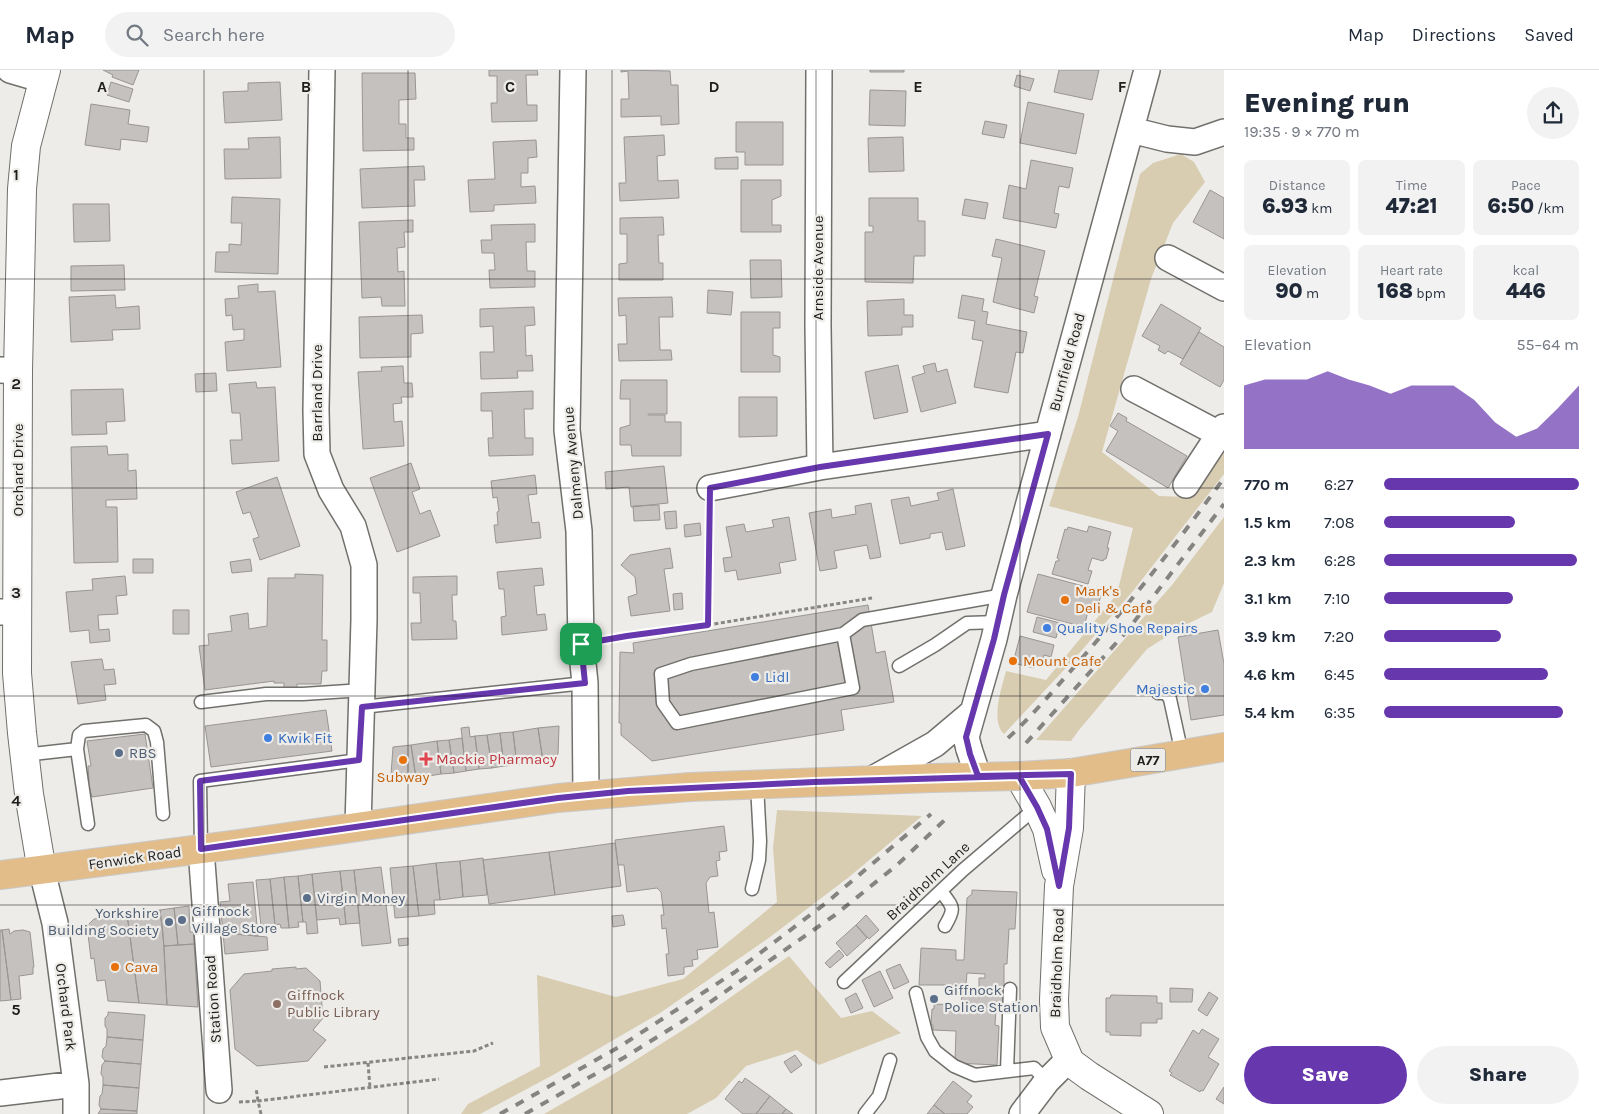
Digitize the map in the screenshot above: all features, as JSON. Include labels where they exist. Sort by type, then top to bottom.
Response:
[{"type":"main road","name":"Fenwick Road","points":[[0,875],[42,871],[586,795],[681,788],[1071,774],[1224,747]]},
{"type":"street","points":[[10,70],[45,75]]},
{"type":"street","name":"Barrland Drive","points":[[322,70],[316,410],[317,454],[331,490],[353,526],[364,565],[358,826]]},
{"type":"street","name":"Dalmeny Avenue","points":[[573,70],[567,430],[579,530],[581,644],[585,683],[586,795]]},
{"type":"street","name":"Arnside Avenue","points":[[819,70],[818,326],[820,467]]},
{"type":"street","name":"Burnfield Road","points":[[978,776],[966,737],[1147,70]]},
{"type":"street","name":"Orchard Drive","points":[[42,871],[24,755],[9,612],[9,371],[26,146],[45,75]]},
{"type":"street","points":[[1131,130],[1167,139],[1195,142],[1224,132]]},
{"type":"street","points":[[1168,258],[1224,288]]},
{"type":"street","points":[[1134,389],[1222,430],[1186,485]]},
{"type":"street","points":[[710,488],[820,467],[1048,434]]},
{"type":"street","points":[[871,780],[935,744],[973,712]]},
{"type":"street","name":"Braidholm Road","points":[[1068,1060],[1055,1027],[1054,1000],[1059,886],[1069,828],[1071,774]]},
{"type":"street","name":"Braidholm Road","points":[[1019,776],[1047,829],[1059,886]]},
{"type":"street","name":"Station Road","points":[[201,849],[225,1096]]},
{"type":"street","name":"Orchard Park","points":[[42,871],[55,923],[76,1084],[76,1114]]},
{"type":"street","points":[[1022,1114],[1047,1082],[1068,1060],[1089,1076],[1149,1114]]},
{"type":"street","points":[[0,1093],[76,1084]]},
{"type":"lane","points":[[843,634],[853,688],[677,722],[663,703],[661,674],[691,664],[843,634],[862,620],[870,618],[1004,595]]},
{"type":"lane","points":[[899,666],[967,623],[998,622]]},
{"type":"lane","points":[[201,702],[266,694],[303,694],[362,698],[585,683]]},
{"type":"lane","points":[[1158,692],[1166,693],[1170,699],[1182,754]]},
{"type":"lane","points":[[88,824],[77,749],[79,735],[84,731],[146,725],[154,731],[158,742],[163,814]]},
{"type":"lane","points":[[24,755],[77,749]]},
{"type":"lane","points":[[201,849],[200,781],[359,760]]},
{"type":"lane","points":[[752,889],[760,860],[757,785]]},
{"type":"lane","name":"Braidholm Lane","points":[[844,982],[940,891],[1037,807]]},
{"type":"lane","points":[[940,891],[952,906],[952,914],[945,926]]},
{"type":"lane","points":[[1007,1071],[1010,990]]},
{"type":"lane","points":[[916,993],[927,1037],[935,1051],[954,1066],[976,1075],[1034,1068],[1047,1082]]},
{"type":"lane","points":[[865,1114],[879,1096],[890,1060]]},
{"type":"path","points":[[708,625],[710,488]]},
{"type":"path","points":[[581,644],[875,598]]},
{"type":"path","points":[[324,1067],[474,1050],[493,1043]]},
{"type":"path","points":[[368,1063],[370,1088]]},
{"type":"path","points":[[225,1096],[258,1101],[440,1080]]},
{"type":"path","points":[[256,1088],[261,1114]]},
{"type":"shaded area","points":[[1181,154],[1194,162],[1205,182],[1173,223],[1151,279],[1102,452],[1159,496],[1185,497],[1198,487],[1224,453],[1224,474],[1133,591],[1076,657],[1004,734],[1000,728],[997,713],[1006,671],[1046,680],[1117,594],[1133,528],[1049,506],[1078,417],[1140,174],[1153,163]]},
{"type":"shaded area","points":[[1224,517],[1224,583],[1212,612],[1185,625],[1147,649],[1071,741],[1036,740],[1172,585]]},
{"type":"shaded area","points":[[777,810],[922,816],[849,877],[770,937],[660,1013],[553,1075],[480,1114],[461,1114],[468,1104],[540,1066],[537,975],[616,997],[683,979],[777,902],[773,848]]},
{"type":"shaded area","points":[[789,956],[841,1018],[872,1011],[901,1033],[819,1065],[797,1050],[746,1066],[716,1098],[687,1114],[544,1114],[612,1075],[694,1023]]},
{"type":"building","points":[[103,70],[139,70],[133,85],[112,77],[113,75]]},
{"type":"building","points":[[489,70],[537,70],[538,75],[526,75],[527,105],[537,105],[537,121],[492,122],[491,103],[497,103],[497,76],[489,76]]},
{"type":"building","points":[[621,70],[670,71],[671,85],[678,85],[679,124],[661,125],[661,116],[621,117],[621,99],[629,99],[628,71],[621,72]]},
{"type":"building","points":[[870,70],[904,70],[904,72],[870,72]]},
{"type":"building","points":[[1059,70],[1099,70],[1092,100],[1054,92]]},
{"type":"building","points":[[362,73],[415,73],[416,99],[399,100],[399,124],[406,124],[406,138],[414,138],[414,150],[363,151]]},
{"type":"building","points":[[1017,75],[1034,79],[1030,91],[1014,86]]},
{"type":"building","points":[[111,82],[133,89],[129,102],[107,95]]},
{"type":"building","points":[[280,82],[282,120],[225,123],[223,92],[248,91],[248,83]]},
{"type":"building","points":[[870,90],[906,91],[905,126],[869,125]]},
{"type":"building","points":[[1028,102],[1084,114],[1076,154],[1020,143]]},
{"type":"building","points":[[91,104],[130,110],[128,124],[149,127],[147,142],[121,139],[120,150],[85,145]]},
{"type":"building","points":[[985,121],[1007,125],[1004,138],[982,134]]},
{"type":"building","points":[[736,122],[783,122],[783,165],[745,165],[745,152],[736,152]]},
{"type":"building","points":[[664,135],[665,155],[657,156],[658,181],[678,180],[679,198],[620,201],[619,183],[626,183],[624,137]]},
{"type":"building","points":[[280,137],[281,178],[225,179],[224,149],[249,149],[248,138]]},
{"type":"building","points":[[903,137],[904,171],[869,172],[868,138]]},
{"type":"building","points":[[536,140],[537,157],[528,158],[528,173],[521,173],[521,187],[535,186],[536,203],[494,205],[494,211],[470,212],[468,180],[495,179],[493,142]]},
{"type":"building","points":[[738,157],[738,169],[715,169],[715,158]]},
{"type":"building","points":[[1031,160],[1073,168],[1069,188],[1059,186],[1054,213],[1059,214],[1056,228],[1003,218],[1009,185],[1026,189]]},
{"type":"building","points":[[424,166],[425,180],[414,180],[415,206],[362,208],[360,169]]},
{"type":"building","points":[[741,180],[781,180],[781,196],[772,200],[772,225],[781,225],[781,232],[741,232]]},
{"type":"building","points":[[1210,190],[1224,198],[1224,239],[1193,222]]},
{"type":"building","points":[[232,197],[280,199],[278,274],[215,272],[216,252],[229,252],[229,244],[241,245],[242,223],[231,223]]},
{"type":"building","points":[[869,198],[918,198],[918,221],[925,221],[925,256],[914,256],[913,283],[865,282],[865,232],[873,232],[873,226],[869,226]]},
{"type":"building","points":[[965,199],[988,203],[985,219],[962,215]]},
{"type":"building","points":[[73,204],[109,204],[110,241],[74,242]]},
{"type":"building","points":[[663,217],[664,235],[658,235],[659,263],[663,263],[663,280],[619,280],[619,264],[627,263],[627,234],[620,234],[620,218]]},
{"type":"building","points":[[413,220],[413,232],[404,232],[405,247],[397,248],[398,272],[404,271],[405,306],[382,306],[381,297],[362,298],[359,222]]},
{"type":"building","points":[[535,224],[535,242],[526,242],[527,271],[535,271],[535,287],[490,288],[489,270],[495,270],[494,253],[482,253],[481,240],[492,240],[491,225]]},
{"type":"building","points":[[996,239],[1045,251],[1034,296],[1038,297],[1034,313],[993,302],[1002,258],[992,256]]},
{"type":"building","points":[[750,260],[781,260],[782,297],[751,298]]},
{"type":"building","points":[[124,265],[125,290],[71,291],[71,266]]},
{"type":"building","points":[[258,284],[258,292],[275,291],[281,367],[227,371],[225,342],[244,340],[244,329],[233,330],[232,315],[226,316],[225,299],[239,298],[238,286]]},
{"type":"building","points":[[708,290],[733,292],[731,315],[707,313]]},
{"type":"building","points":[[115,295],[116,308],[139,306],[140,329],[112,330],[113,340],[71,342],[69,297]]},
{"type":"building","points":[[962,295],[984,299],[982,311],[988,312],[986,324],[1027,332],[1023,353],[1016,352],[1008,393],[974,387],[983,341],[972,339],[975,321],[958,318]]},
{"type":"building","points":[[672,297],[673,317],[659,317],[660,350],[671,350],[672,360],[619,361],[618,344],[627,344],[626,315],[619,316],[618,298]]},
{"type":"building","points":[[904,299],[904,315],[913,315],[913,327],[902,327],[902,335],[868,336],[867,301]]},
{"type":"building","points":[[1161,304],[1201,328],[1183,359],[1168,351],[1165,354],[1158,350],[1160,346],[1142,336]]},
{"type":"building","points":[[534,307],[535,325],[525,326],[526,356],[532,355],[533,371],[517,371],[518,378],[481,379],[480,352],[494,352],[493,326],[480,327],[480,309]]},
{"type":"building","points":[[741,312],[780,312],[780,328],[773,328],[773,355],[780,357],[780,372],[741,372]]},
{"type":"building","points":[[422,315],[423,333],[411,334],[411,357],[360,358],[359,317]]},
{"type":"building","points":[[1199,332],[1224,347],[1224,380],[1220,387],[1180,364]]},
{"type":"building","points":[[935,363],[937,372],[947,369],[956,403],[921,412],[912,377],[925,373],[923,366]]},
{"type":"building","points":[[898,365],[908,412],[874,419],[865,372]]},
{"type":"building","points":[[403,366],[404,383],[412,383],[413,397],[401,397],[402,403],[393,404],[394,422],[402,421],[404,446],[363,449],[358,372],[382,371],[381,367]]},
{"type":"building","points":[[216,373],[217,391],[196,392],[195,374]]},
{"type":"building","points":[[621,380],[667,380],[667,414],[648,415],[665,415],[665,422],[681,422],[681,456],[632,456],[631,445],[620,445],[620,428],[630,425],[630,399],[620,399]]},
{"type":"building","points":[[256,382],[257,388],[275,387],[279,461],[232,464],[230,440],[242,440],[240,413],[232,413],[229,384]]},
{"type":"building","points":[[123,389],[125,421],[106,422],[107,434],[72,435],[71,390]]},
{"type":"building","points":[[533,391],[533,409],[524,409],[525,438],[533,438],[533,455],[489,456],[488,438],[493,438],[492,411],[481,411],[481,393]]},
{"type":"building","points":[[739,397],[777,397],[777,436],[739,437]]},
{"type":"building","points":[[1118,413],[1127,418],[1126,421],[1187,456],[1168,488],[1106,451],[1118,431],[1110,426]]},
{"type":"building","points":[[107,446],[108,455],[128,454],[128,471],[136,470],[137,499],[106,500],[106,507],[117,507],[118,562],[74,563],[71,447]]},
{"type":"building","points":[[411,463],[420,489],[412,492],[420,514],[430,510],[440,536],[397,552],[370,478]]},
{"type":"building","points":[[664,466],[668,503],[631,507],[629,487],[606,489],[605,472]]},
{"type":"building","points":[[535,475],[537,494],[528,495],[532,523],[539,522],[541,538],[496,543],[494,525],[498,525],[497,512],[499,511],[497,497],[493,498],[491,481]]},
{"type":"building","points":[[277,477],[300,546],[260,560],[253,539],[259,537],[250,512],[243,514],[236,492]]},
{"type":"building","points":[[953,489],[965,546],[946,550],[942,532],[930,534],[930,538],[900,544],[891,500],[909,497],[911,506],[939,500],[937,493]]},
{"type":"building","points":[[871,503],[881,557],[870,559],[867,545],[834,551],[837,568],[820,571],[809,513],[831,509],[832,518],[856,514],[855,506]]},
{"type":"building","points":[[659,505],[660,520],[634,521],[633,506]]},
{"type":"building","points":[[676,511],[677,528],[666,529],[664,512]]},
{"type":"building","points":[[789,517],[796,560],[779,563],[781,573],[738,580],[736,570],[725,572],[723,558],[732,557],[726,527],[744,524],[746,532],[774,527],[772,520]]},
{"type":"building","points":[[700,523],[701,535],[685,537],[684,525]]},
{"type":"building","points":[[1089,526],[1111,532],[1106,559],[1103,561],[1092,558],[1088,570],[1092,571],[1088,584],[1052,574],[1056,561],[1059,561],[1057,558],[1065,529],[1067,530],[1068,527],[1087,532]]},
{"type":"building","points":[[670,548],[673,568],[664,569],[670,611],[631,616],[628,597],[637,594],[635,577],[621,565],[630,555]]},
{"type":"building","points":[[133,559],[153,559],[153,573],[133,573]]},
{"type":"building","points":[[250,559],[252,571],[232,573],[230,562]]},
{"type":"building","points":[[542,568],[544,585],[534,586],[537,615],[545,614],[547,630],[502,635],[501,617],[506,616],[504,589],[499,589],[497,572]]},
{"type":"building","points":[[295,574],[323,575],[322,640],[327,640],[327,671],[322,671],[321,684],[297,684],[297,689],[284,688],[284,683],[274,683],[274,681],[205,690],[199,646],[209,645],[208,634],[232,631],[230,616],[248,613],[249,629],[267,626],[268,578],[295,578]]},
{"type":"building","name":"Mark's Deli & Cafe","points":[[1038,574],[1102,591],[1097,610],[1089,608],[1084,627],[1027,612]]},
{"type":"building","points":[[125,576],[127,595],[116,596],[118,614],[98,615],[99,630],[109,629],[110,641],[90,643],[89,630],[70,632],[66,592],[93,590],[92,579]]},
{"type":"building","points":[[457,576],[457,595],[452,595],[453,621],[456,621],[457,639],[412,640],[411,623],[421,623],[420,593],[413,593],[413,577]]},
{"type":"building","points":[[682,593],[683,609],[674,610],[673,594]]},
{"type":"building","name":"Lidl","points":[[868,605],[876,653],[885,651],[894,702],[841,710],[844,730],[652,761],[621,735],[621,723],[619,723],[620,652],[634,653],[633,643]]},
{"type":"building","points":[[173,610],[189,610],[189,634],[173,634]]},
{"type":"building","name":"Quality Shoe Repairs","points":[[1037,617],[1060,623],[1056,638],[1033,632]]},
{"type":"building","name":"Majestic","points":[[1218,630],[1224,664],[1224,715],[1191,720],[1178,637]]},
{"type":"building","points":[[1020,636],[1054,645],[1051,657],[1044,655],[1041,667],[1035,665],[1034,668],[1013,663]]},
{"type":"building","points":[[102,659],[104,670],[114,669],[116,684],[104,685],[106,700],[78,704],[71,662]]},
{"type":"building","name":"Kwik Fit","points":[[326,710],[332,751],[211,767],[205,726]]},
{"type":"building","points":[[559,726],[558,754],[554,760],[543,761],[538,728]]},
{"type":"building","points":[[469,727],[470,737],[475,736],[479,769],[466,771],[461,728]]},
{"type":"building","points":[[538,728],[543,761],[517,765],[513,732]]},
{"type":"building","points":[[513,732],[517,765],[504,766],[500,733]]},
{"type":"building","points":[[500,733],[504,766],[492,768],[487,735]]},
{"type":"building","name":"RBS","points":[[145,734],[153,788],[92,797],[88,783],[88,766],[91,766],[87,741]]},
{"type":"building","points":[[487,735],[492,768],[479,769],[475,736]]},
{"type":"building","points":[[462,738],[466,771],[454,773],[449,740]]},
{"type":"building","points":[[449,740],[454,773],[441,774],[437,741]]},
{"type":"building","name":"Mackie Pharmacy","points":[[437,741],[441,774],[416,778],[411,745]]},
{"type":"building","name":"Subway","points":[[411,745],[416,778],[398,780],[391,775],[393,747]]},
{"type":"building","points":[[724,826],[727,851],[719,852],[720,860],[716,861],[718,876],[710,877],[706,883],[709,913],[714,912],[718,947],[697,950],[698,959],[692,960],[693,966],[684,967],[684,974],[668,976],[666,954],[669,954],[666,928],[662,929],[661,915],[664,915],[661,892],[657,888],[627,892],[624,865],[618,865],[615,840]]},
{"type":"building","points":[[615,843],[621,886],[555,895],[549,852]]},
{"type":"building","points":[[549,852],[555,895],[489,904],[483,860]]},
{"type":"building","points":[[483,858],[487,895],[463,897],[460,861]]},
{"type":"building","points":[[460,861],[463,897],[440,900],[436,863]]},
{"type":"building","points":[[436,863],[440,900],[434,900],[435,914],[419,916],[413,866]]},
{"type":"building","points":[[413,866],[419,916],[395,918],[390,868]]},
{"type":"building","points":[[381,867],[391,943],[362,946],[354,870]]},
{"type":"building","points":[[354,870],[360,923],[346,924],[340,871]]},
{"type":"building","points":[[340,871],[346,924],[340,925],[339,918],[317,920],[312,874]]},
{"type":"building","name":"Virgin Money","points":[[312,874],[318,933],[307,934],[306,922],[303,922],[298,876]]},
{"type":"building","points":[[298,876],[303,922],[298,922],[299,927],[289,928],[284,877]]},
{"type":"building","points":[[284,877],[289,928],[281,928],[280,924],[275,925],[270,879]]},
{"type":"building","points":[[270,879],[275,925],[261,926],[256,880]]},
{"type":"building","points":[[253,882],[258,936],[223,933],[220,902],[230,901],[228,884]]},
{"type":"building","points":[[972,890],[1017,892],[1015,929],[1009,929],[1007,964],[1004,964],[1004,1002],[992,1002],[992,1007],[996,1010],[995,1025],[999,1026],[997,1065],[955,1063],[956,1031],[933,1030],[933,1025],[931,1025],[934,1004],[961,1005],[962,992],[979,993],[979,978],[985,978],[985,974],[967,973],[966,985],[919,985],[921,948],[956,950],[956,960],[964,960],[967,898],[972,894]]},
{"type":"building","name":"Giffnock Village Store","points":[[189,906],[190,932],[194,932],[194,944],[178,945],[174,908]]},
{"type":"building","name":"Yorkshire Building Society","points":[[174,908],[178,945],[164,946],[160,910]]},
{"type":"building","points":[[160,910],[167,1005],[139,1003],[127,914]]},
{"type":"building","name":"Cava","points":[[127,914],[139,1003],[108,1001],[105,980],[97,981],[94,958],[91,959],[87,926],[94,919]]},
{"type":"building","points":[[623,915],[625,925],[613,927],[612,916]]},
{"type":"building","points":[[866,915],[879,930],[869,939],[856,925]]},
{"type":"building","points":[[856,925],[867,938],[847,956],[836,943]]},
{"type":"building","points":[[9,929],[10,934],[14,931],[23,930],[30,932],[34,967],[33,974],[19,976],[21,999],[11,1000],[2,930]]},
{"type":"building","points":[[0,930],[2,930],[11,1000],[0,1001]]},
{"type":"building","points":[[223,933],[267,937],[268,950],[225,954]]},
{"type":"building","points":[[408,938],[408,945],[399,946],[398,939]]},
{"type":"building","points":[[194,944],[198,1007],[167,1005],[164,946]]},
{"type":"building","points":[[839,950],[844,956],[830,968],[825,963]]},
{"type":"building","points":[[900,964],[909,982],[894,989],[886,970]]},
{"type":"building","name":"Giffnock Public Library","points":[[296,967],[296,969],[306,968],[320,981],[323,1018],[313,1030],[326,1040],[308,1061],[257,1066],[235,1049],[230,990],[244,974]]},
{"type":"building","points":[[880,971],[893,998],[874,1007],[862,980]]},
{"type":"building","points":[[1170,988],[1193,989],[1192,1002],[1170,1002]]},
{"type":"building","points":[[1209,992],[1218,998],[1207,1016],[1198,1010]]},
{"type":"building","points":[[856,993],[863,1008],[851,1013],[845,999]]},
{"type":"building","points":[[1111,995],[1157,996],[1157,1003],[1162,1003],[1162,1019],[1157,1019],[1157,1023],[1141,1023],[1141,1036],[1110,1035],[1110,1032],[1106,1032],[1106,998],[1110,998]]},
{"type":"building","points":[[108,1012],[145,1015],[143,1040],[107,1037],[105,1018]]},
{"type":"building","points":[[1202,1029],[1219,1039],[1208,1057],[1219,1064],[1203,1091],[1201,1090],[1200,1092],[1170,1075],[1172,1073],[1169,1071],[1193,1030],[1199,1034]]},
{"type":"building","points":[[107,1037],[143,1040],[141,1064],[105,1061],[102,1057]]},
{"type":"building","points":[[795,1055],[802,1065],[791,1073],[784,1062]]},
{"type":"building","points":[[105,1061],[141,1064],[139,1088],[103,1085],[101,1074],[102,1065]]},
{"type":"building","points":[[745,1078],[770,1096],[756,1114],[743,1114],[725,1099],[739,1081],[742,1083]]},
{"type":"building","points":[[953,1081],[972,1096],[967,1102],[973,1107],[967,1114],[945,1114],[934,1105]]},
{"type":"building","points":[[103,1085],[139,1088],[137,1111],[101,1109],[99,1105]]},
{"type":"building","points":[[1224,1087],[1224,1104],[1216,1099]]},
{"type":"building","points":[[770,1096],[786,1109],[782,1114],[756,1114]]},
{"type":"building","points":[[934,1105],[945,1114],[927,1114]]},
{"type":"building","points":[[101,1109],[137,1111],[137,1114],[98,1114]]},
{"type":"building","points":[[786,1109],[793,1114],[782,1114]]},
{"type":"railway","points":[[1008,738],[1026,721],[1095,643],[1170,550],[1224,478]]},
{"type":"railway","points":[[1026,743],[1127,631],[1224,504]]},
{"type":"railway","points":[[500,1114],[619,1047],[735,972],[826,903],[931,814]]},
{"type":"railway","points":[[525,1114],[625,1057],[683,1021],[835,915],[897,865],[950,815]]},
{"type":"place","name":"Mark's Deli & Cafe","points":[[1065,600]]},
{"type":"place","name":"Quality Shoe Repairs","points":[[1047,628]]},
{"type":"place","name":"Mount Cafe","points":[[1013,661]]},
{"type":"place","name":"Lidl","points":[[755,677]]},
{"type":"place","name":"Majestic","points":[[1205,689]]},
{"type":"place","name":"Kwik Fit","points":[[268,738]]},
{"type":"place","name":"RBS","points":[[119,753]]},
{"type":"place","name":"Mackie Pharmacy","points":[[426,759]]},
{"type":"place","name":"Subway","points":[[403,760]]},
{"type":"place","name":"Virgin Money","points":[[307,898]]},
{"type":"place","name":"Giffnock Village Store","points":[[182,920]]},
{"type":"place","name":"Yorkshire Building Society","points":[[169,922]]},
{"type":"place","name":"Cava","points":[[115,967]]},
{"type":"place","name":"Giffnock Police Station","points":[[934,999]]},
{"type":"place","name":"Giffnock Public Library","points":[[277,1004]]},
{"type":"route","points":[[1048,434],[966,737],[978,776],[1071,774],[1069,828],[1059,886],[1047,829],[1019,776],[814,782],[628,791],[558,798],[201,849],[200,781],[359,760],[362,707],[585,683],[581,644],[708,625],[710,488],[820,467],[1048,434]]}]
